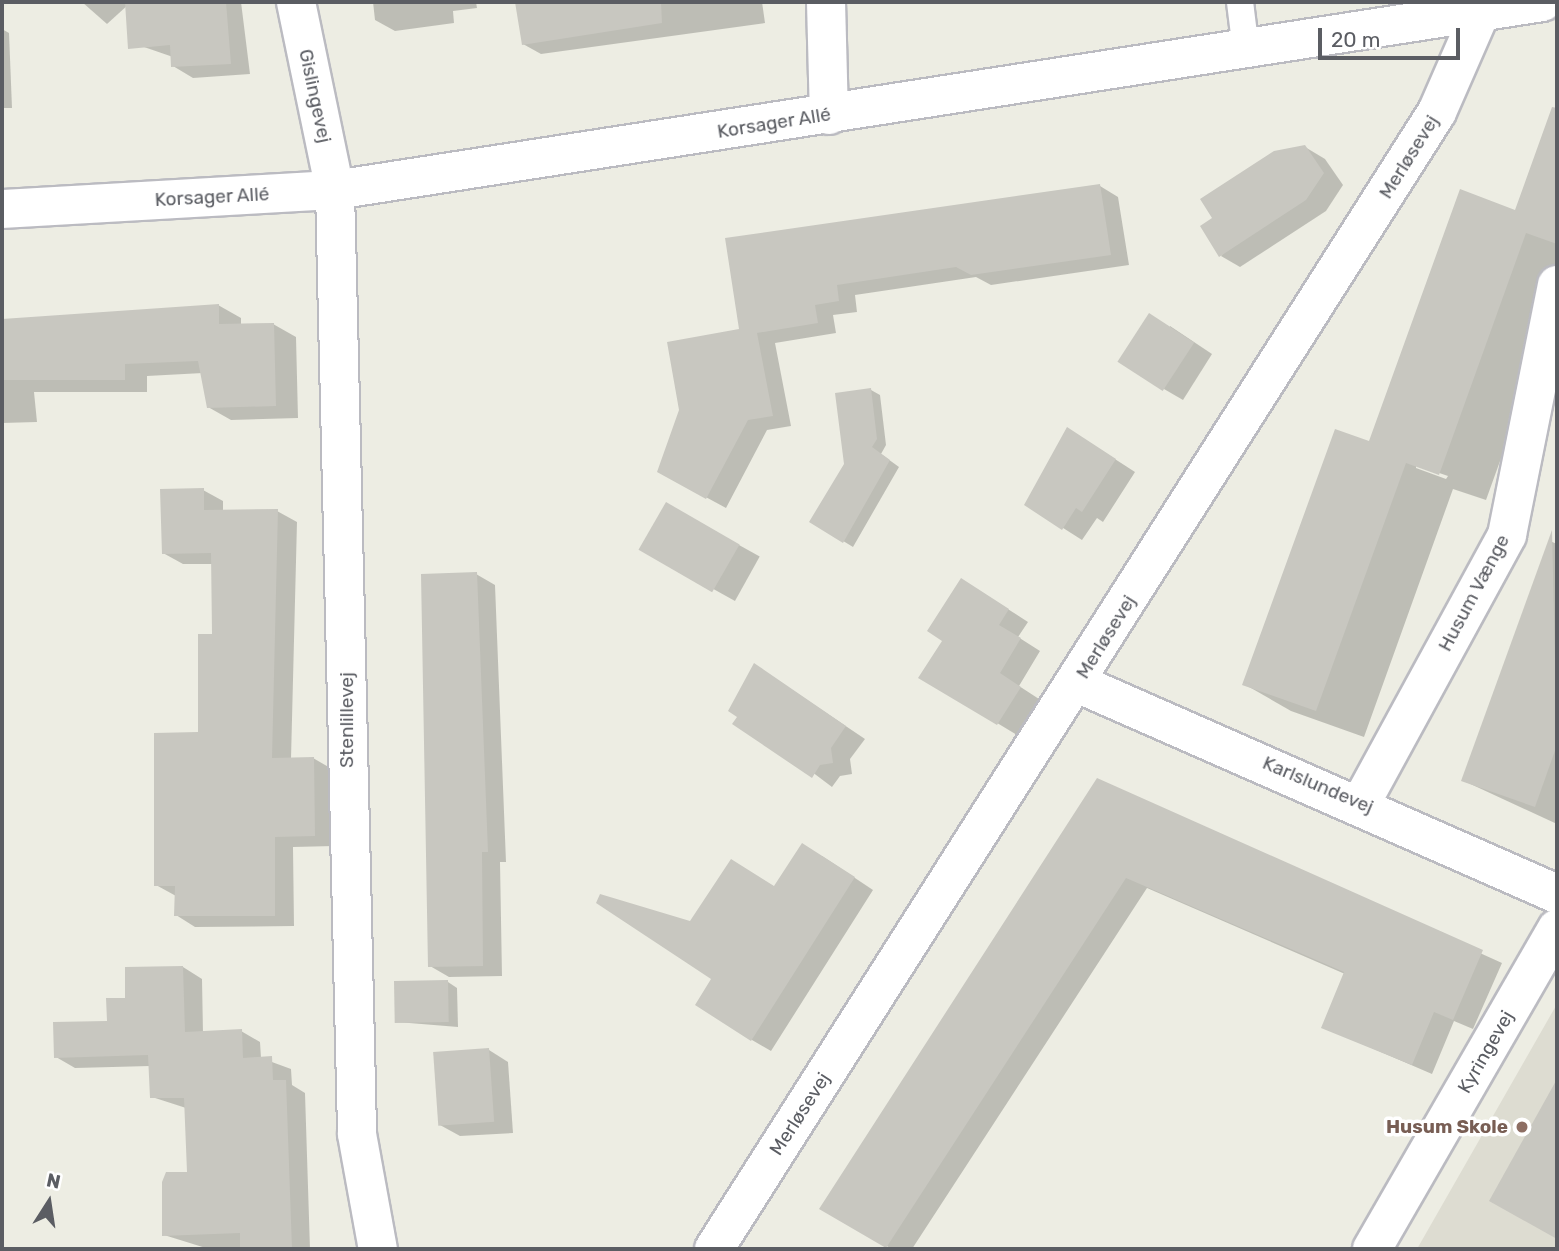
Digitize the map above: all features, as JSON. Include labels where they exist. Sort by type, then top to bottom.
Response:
[{"type":"street","name":"Gislingevej","points":[[296,2],[335,190]]},
{"type":"street","points":[[825,2],[829,115]]},
{"type":"street","name":"Korsager Allé","points":[[2,209],[335,190],[1246,50],[1483,8],[1542,2]]},
{"type":"street","name":"Merløsevej","points":[[714,1249],[1077,683],[1437,112],[1483,8]]},
{"type":"street","name":"Stenlillevej","points":[[335,190],[357,1134],[378,1249]]},
{"type":"street","name":"Husum Vænge","points":[[1361,803],[1507,535],[1557,285]]},
{"type":"street","name":"Karlslundevej","points":[[1077,683],[1361,803],[1557,894]]},
{"type":"street","name":"Kyringevej","points":[[1372,1249],[1557,928]]},
{"type":"lane","points":[[1240,2],[1246,50]]},
{"type":"shaded area","name":"Husum Skole","points":[[1557,1004],[1557,1249],[1417,1249]]},
{"type":"building","points":[[125,2],[226,2],[231,64],[171,67],[170,45],[128,49]]},
{"type":"building","points":[[515,2],[661,2],[662,23],[522,45]]},
{"type":"building","points":[[1552,107],[1557,108],[1557,244],[1526,233],[1439,475],[1406,463],[1316,711],[1242,685],[1335,429],[1369,441],[1460,189],[1515,210]]},
{"type":"building","points":[[1305,145],[1324,173],[1306,200],[1219,257],[1200,226],[1212,218],[1200,199],[1274,151]]},
{"type":"building","points":[[1100,184],[1111,255],[971,275],[956,267],[837,285],[839,301],[815,305],[818,323],[757,333],[773,416],[748,420],[706,499],[657,472],[679,410],[667,342],[739,329],[725,238]]},
{"type":"building","points":[[219,304],[219,324],[274,323],[276,406],[207,408],[198,361],[125,364],[125,380],[2,380],[2,319]]},
{"type":"building","points":[[1149,313],[1194,342],[1163,391],[1117,362]]},
{"type":"building","points":[[871,388],[877,439],[872,447],[890,460],[843,543],[809,522],[844,464],[835,393]]},
{"type":"building","points":[[1067,427],[1116,459],[1082,512],[1076,508],[1062,530],[1024,505]]},
{"type":"building","points":[[204,488],[204,510],[278,509],[272,758],[314,757],[315,836],[275,837],[275,916],[174,916],[175,886],[154,886],[154,733],[198,732],[198,634],[212,634],[211,553],[162,554],[160,489]]},
{"type":"building","points":[[666,502],[740,544],[712,592],[638,550]]},
{"type":"building","points":[[1552,530],[1557,745],[1535,807],[1461,781]]},
{"type":"building","points":[[477,572],[488,852],[482,852],[483,966],[428,967],[421,574]]},
{"type":"building","points":[[961,578],[1009,609],[999,625],[1021,638],[1000,673],[1021,687],[997,725],[918,678],[942,641],[927,631]]},
{"type":"building","points":[[754,663],[846,726],[831,748],[833,763],[820,765],[812,778],[732,724],[737,717],[728,711]]},
{"type":"building","points":[[1097,778],[1483,950],[1453,1020],[1434,1012],[1412,1065],[1321,1028],[1344,972],[1126,878],[886,1248],[819,1209]]},
{"type":"building","points":[[802,843],[855,877],[751,1041],[695,1005],[711,979],[596,903],[600,894],[690,921],[731,859],[774,886]]},
{"type":"building","points":[[183,966],[185,1032],[242,1029],[243,1058],[272,1056],[273,1080],[286,1080],[292,1249],[240,1249],[240,1233],[162,1236],[162,1182],[166,1172],[187,1172],[184,1098],[150,1098],[148,1055],[54,1058],[53,1022],[107,1021],[106,998],[125,998],[125,967]]},
{"type":"building","points":[[448,980],[449,1022],[395,1023],[394,981]]},
{"type":"building","points":[[489,1048],[494,1122],[438,1126],[433,1052]]},
{"type":"building","points":[[1557,1079],[1557,1239],[1489,1201]]},
{"type":"place","name":"Husum Skole","points":[[1522,1127]]}]
